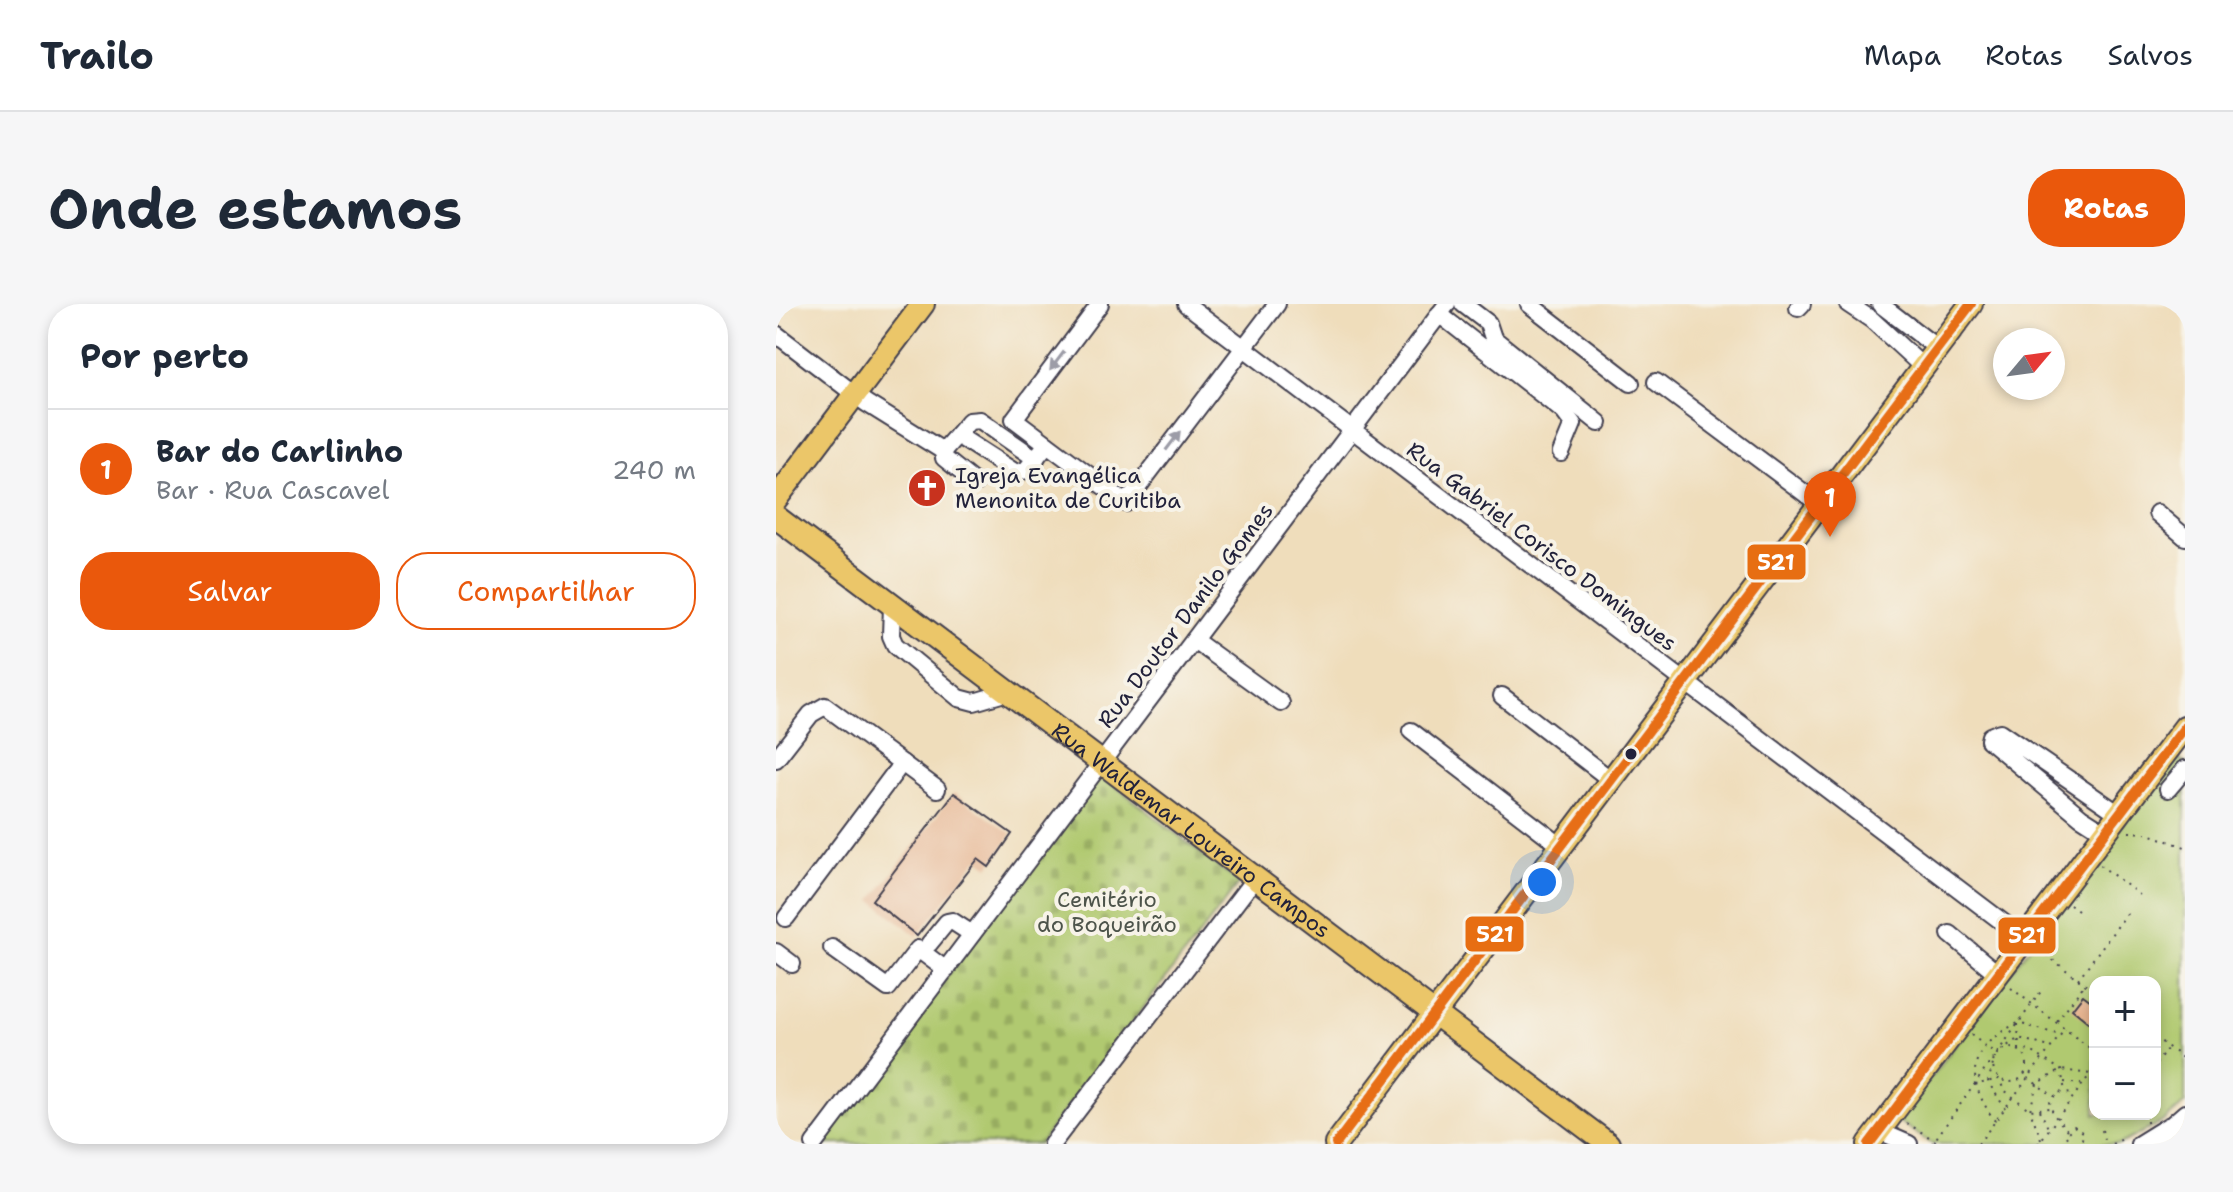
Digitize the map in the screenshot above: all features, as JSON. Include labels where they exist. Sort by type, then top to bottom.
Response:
[{"type":"main road","points":[[776,499],[923,304]]},
{"type":"main road","points":[[1336,1144],[1971,304]]},
{"type":"main road","name":"Rua Waldemar Loureiro Campos","points":[[776,517],[1435,1013],[1596,1141]]},
{"type":"main road","points":[[1874,1138],[2030,943],[2088,856],[2115,827],[2185,727]]},
{"type":"street","points":[[1100,304],[1014,419],[1126,503],[1277,304]]},
{"type":"street","name":"Rua Gabriel Corisco Domingues","points":[[1186,304],[2030,943]]},
{"type":"street","points":[[1463,304],[1488,323],[1493,338],[1599,423]]},
{"type":"street","points":[[1529,304],[1631,383]]},
{"type":"street","points":[[1848,304],[1872,320],[1923,367]]},
{"type":"street","points":[[1880,304],[1937,348]]},
{"type":"street","points":[[1443,309],[1564,412],[1573,424],[1573,433],[1561,453]]},
{"type":"street","name":"Rua Doutor Danilo Gomes","points":[[814,1144],[1443,309]]},
{"type":"street","points":[[776,334],[855,394],[943,451],[948,464],[975,483]]},
{"type":"street","points":[[1656,382],[1819,504]]},
{"type":"street","points":[[943,451],[975,419],[1036,459]]},
{"type":"street","points":[[957,435],[1016,473],[1026,470],[1047,444]]},
{"type":"street","points":[[2185,516],[2162,518],[2185,537]]},
{"type":"street","points":[[892,605],[891,636],[895,645],[959,698],[974,702],[1008,692]]},
{"type":"street","points":[[1194,640],[1281,703]]},
{"type":"street","points":[[1502,696],[1611,780]]},
{"type":"street","points":[[776,759],[811,714],[825,706],[937,789]]},
{"type":"street","points":[[1411,731],[1561,846]]},
{"type":"street","points":[[2000,732],[2115,827],[2009,759],[1989,740],[1990,736],[2000,732]]},
{"type":"street","points":[[786,918],[902,763]]},
{"type":"street","points":[[2168,789],[2185,769]]},
{"type":"street","points":[[1052,1144],[1255,878]]},
{"type":"street","points":[[929,944],[947,922],[952,921],[972,934]]},
{"type":"street","points":[[1950,934],[2002,979]]},
{"type":"street","points":[[832,948],[888,988],[918,949],[946,970]]},
{"type":"street","points":[[776,952],[792,964]]},
{"type":"street","points":[[2139,1144],[2185,1113]]},
{"type":"street","points":[[2162,1144],[2170,1126]]},
{"type":"street","points":[[1874,1138],[1909,1144]]},
{"type":"path","points":[[2115,827],[2146,833],[2185,847]]},
{"type":"path","points":[[2088,856],[2141,896]]},
{"type":"path","points":[[2068,903],[2082,914]]},
{"type":"path","points":[[2078,979],[2129,911]]},
{"type":"path","points":[[2030,943],[2089,988]]},
{"type":"path","points":[[2002,979],[2090,1048]]},
{"type":"path","points":[[2056,1022],[2084,984]]},
{"type":"path","points":[[1933,1143],[2042,990]]},
{"type":"path","points":[[2018,1023],[2019,1049],[2026,1056],[2026,1076]]},
{"type":"path","points":[[1995,1121],[1974,1085],[1976,1064],[1984,1045],[2018,1023],[2060,1035]]},
{"type":"path","points":[[1978,1144],[2026,1076],[2065,1029]]},
{"type":"path","points":[[1969,1034],[1996,1054],[2019,1049],[2043,1057],[2061,1070],[2089,1074]]},
{"type":"path","points":[[2005,1108],[1988,1082],[1996,1054],[2019,1038],[2036,1040],[2051,1047]]},
{"type":"path","points":[[2161,1042],[2185,1060]]},
{"type":"path","points":[[2161,1057],[2168,1047]]},
{"type":"path","points":[[1996,1054],[1994,1067],[1999,1079],[2013,1098],[2030,1110],[2041,1139]]},
{"type":"path","points":[[2061,1070],[2065,1091]]},
{"type":"path","points":[[2030,1110],[2037,1084],[2061,1070]]},
{"type":"path","points":[[1974,1085],[1999,1079],[2013,1082],[2026,1076]]},
{"type":"path","points":[[2026,1076],[2053,1096]]},
{"type":"path","points":[[2038,1144],[2089,1076]]},
{"type":"path","points":[[2063,1082],[2083,1084]]},
{"type":"path","points":[[2053,1096],[2065,1091],[2075,1095]]},
{"type":"path","points":[[2053,1096],[2050,1108],[2067,1130]]},
{"type":"path","points":[[2030,1110],[2050,1108]]},
{"type":"path","points":[[2040,1110],[2049,1129]]},
{"type":"path","points":[[1892,1113],[1933,1143],[1940,1144]]},
{"type":"path","points":[[2081,1130],[2088,1125]]},
{"type":"path","points":[[2074,1126],[2081,1130],[2082,1139],[2073,1144],[2065,1138],[2067,1130],[2074,1126]]},
{"type":"path","points":[[2102,1130],[2105,1144]]},
{"type":"green space","points":[[2175,755],[2185,763],[2185,1103],[2164,1121],[2120,1144],[1932,1144],[1898,1121]]},
{"type":"green space","name":"Cemitério do Boqueirão","points":[[1100,774],[1239,883],[1039,1144],[820,1144]]},
{"type":"building","points":[[954,793],[1012,834],[989,867],[978,859],[917,936],[872,900]]},
{"type":"building","points":[[2083,995],[2089,1000],[2089,1023],[2072,1009]]},
{"type":"transit line","name":"521","points":[[1336,1144],[1971,304]]},
{"type":"transit line","name":"521","points":[[1869,1144],[2185,727]]},
{"type":"place","name":"Igreja Evangélica Menonita de Curitiba","points":[[927,488]]},
{"type":"place","name":"Bar do Carlinho","points":[[1830,537]]}]
